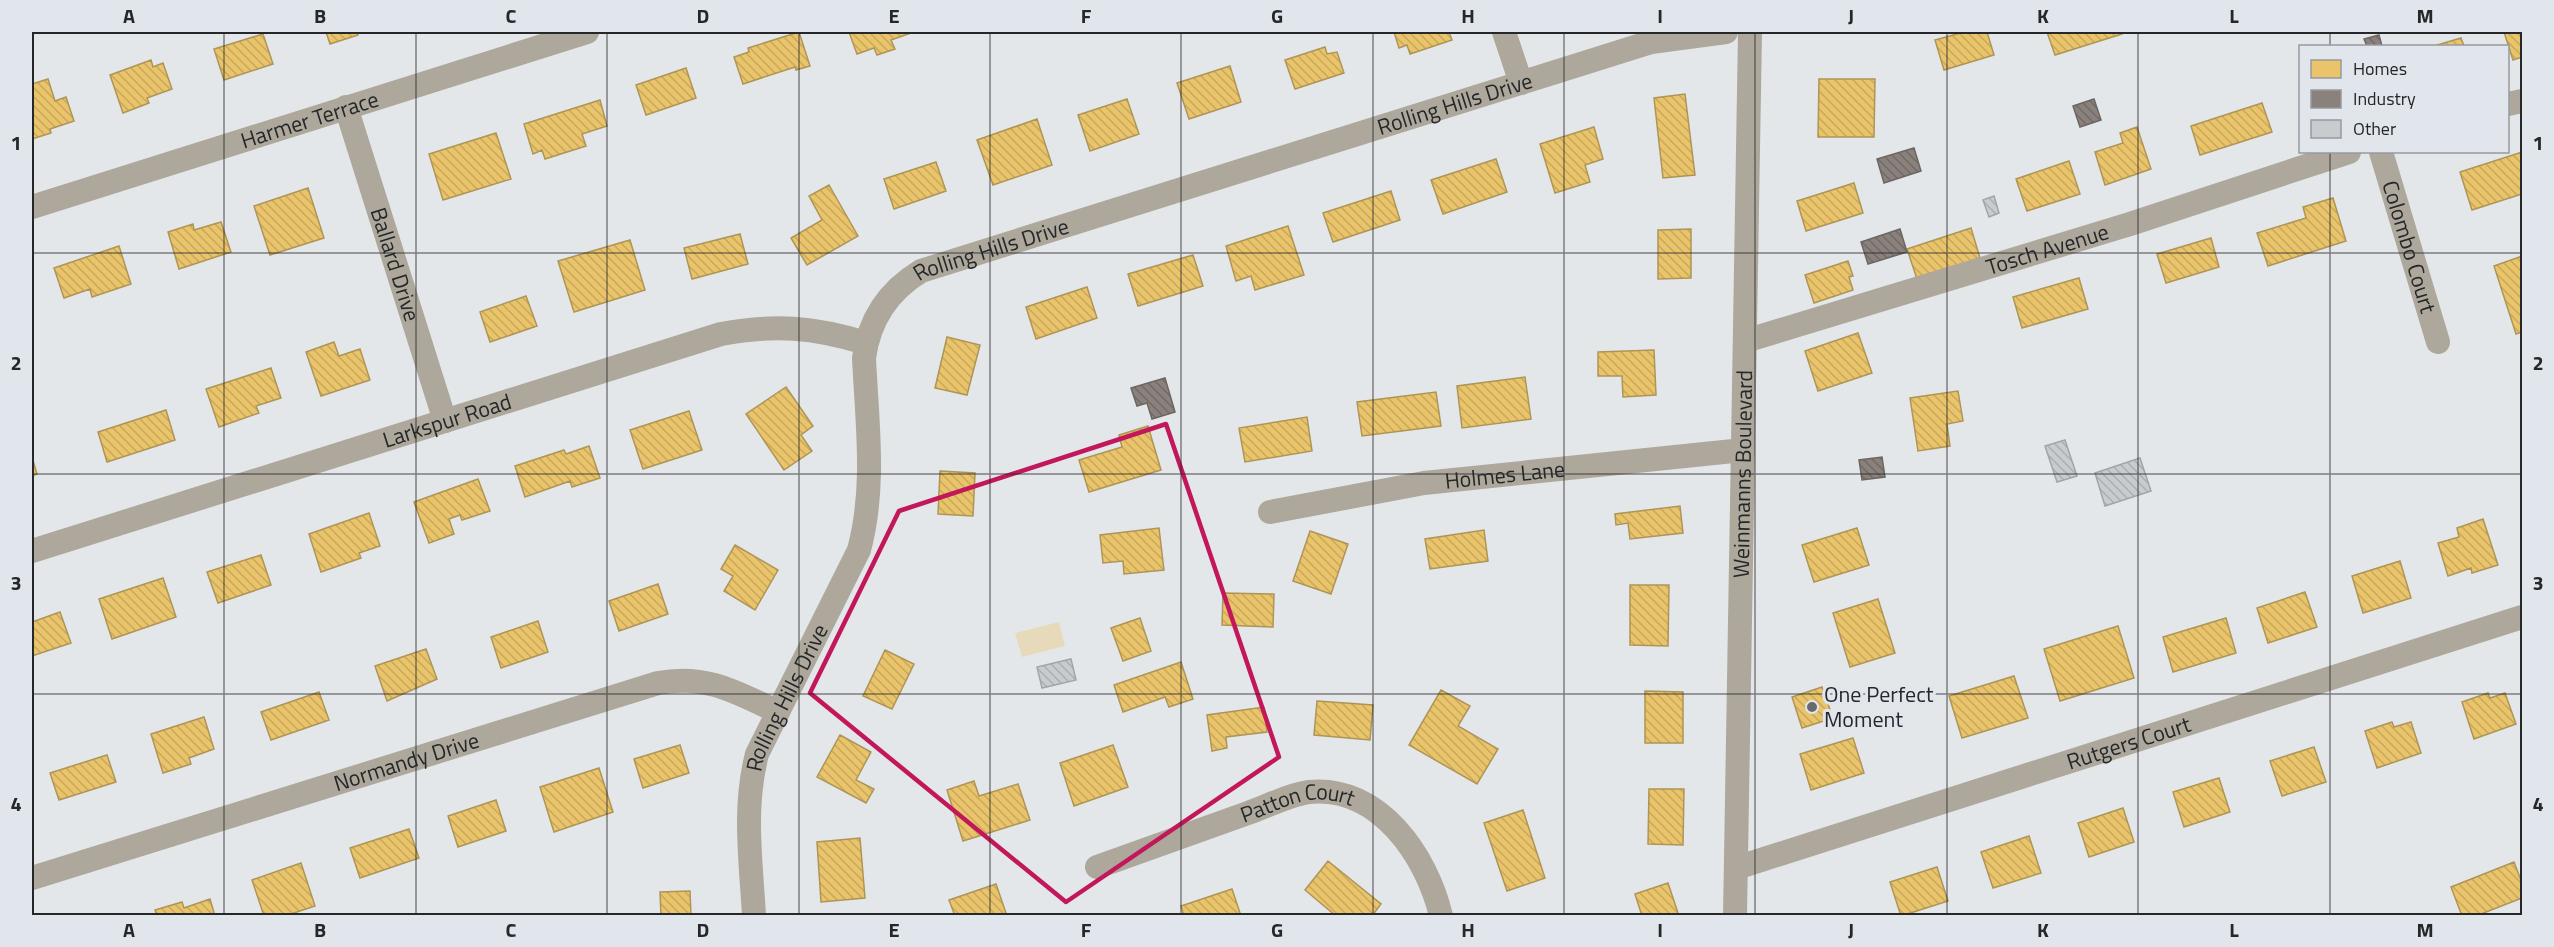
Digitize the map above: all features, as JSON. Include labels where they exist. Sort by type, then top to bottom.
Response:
[{"type":"street","name":"Harmer Terrace","points":[[32,207],[346,107],[557,36],[587,32]]},
{"type":"street","points":[[1504,32],[1521,83]]},
{"type":"street","name":"Rolling Hills Drive","points":[[754,915],[748,808],[750,780],[757,754],[859,550],[867,522],[870,492],[864,358],[866,343],[874,320],[887,299],[903,282],[921,271],[1651,42],[1726,32]]},
{"type":"street","name":"Weinmanns Boulevard","points":[[1735,915],[1750,32]]},
{"type":"street","name":"Ballard Drive","points":[[346,107],[445,421]]},
{"type":"street","name":"Tosch Avenue","points":[[1745,342],[2130,224],[2346,153]]},
{"type":"street","name":"Colombo Court","points":[[2381,153],[2438,342]]},
{"type":"street","name":"Larkspur Road","points":[[32,551],[721,334],[756,327],[792,327],[829,332],[866,343]]},
{"type":"street","name":"Holmes Lane","points":[[1270,512],[1424,483],[1743,450]]},
{"type":"street","name":"Rutgers Court","points":[[1736,868],[2523,618]]},
{"type":"street","name":"Normandy Drive","points":[[32,878],[657,683],[699,680],[715,684],[778,712]]},
{"type":"street","name":"Patton Court","points":[[1097,867],[1296,795],[1334,793],[1371,808],[1392,824],[1410,844],[1425,868],[1441,915]]},
{"type":"highlighted area","points":[[1166,424],[1279,757],[1066,902],[810,693],[899,511]]},
{"type":"shaded area","points":[[1059,622],[1065,646],[1022,657],[1015,633]]},
{"type":"building: Homes","points":[[326,32],[357,32],[358,35],[330,44]]},
{"type":"building: Homes","points":[[799,32],[810,66],[796,70],[795,67],[743,84],[734,57],[749,52],[748,48]]},
{"type":"building: Homes","points":[[849,32],[911,33],[891,40],[895,49],[877,55],[874,48],[857,54]]},
{"type":"building: Homes","points":[[1394,32],[1449,32],[1452,40],[1410,54],[1407,45],[1399,48]]},
{"type":"building: Homes","points":[[1964,32],[1987,32],[1994,55],[1944,70],[1935,40]]},
{"type":"building: Homes","points":[[2047,32],[2121,32],[2122,34],[2055,55]]},
{"type":"building: Homes","points":[[2504,32],[2522,32],[2522,57],[2513,60]]},
{"type":"building: Homes","points":[[263,34],[273,64],[224,80],[214,49]]},
{"type":"building: Homes","points":[[2461,38],[2464,45],[2437,45]]},
{"type":"building: Homes","points":[[1325,47],[1327,54],[1337,52],[1344,73],[1295,89],[1285,60]]},
{"type":"building: Homes","points":[[151,60],[153,67],[163,63],[172,89],[147,98],[149,103],[123,113],[110,75]]},
{"type":"building: Homes","points":[[1230,66],[1241,102],[1189,119],[1177,83]]},
{"type":"building: Homes","points":[[686,68],[696,98],[646,115],[636,85]]},
{"type":"building: Homes","points":[[48,79],[55,101],[66,97],[74,121],[50,129],[51,133],[32,139],[32,84]]},
{"type":"building: Homes","points":[[1819,79],[1875,79],[1874,137],[1818,137]]},
{"type":"building: Homes","points":[[1685,94],[1695,175],[1663,178],[1654,98]]},
{"type":"building: Homes","points":[[1127,99],[1139,134],[1090,151],[1078,115]]},
{"type":"building: Homes","points":[[600,100],[607,126],[582,134],[586,146],[545,159],[542,150],[533,154],[524,124]]},
{"type":"building: Homes","points":[[2262,103],[2272,132],[2200,155],[2191,126]]},
{"type":"building: Homes","points":[[1037,119],[1052,165],[993,185],[977,140]]},
{"type":"building: Homes","points":[[1594,127],[1603,159],[1585,165],[1590,182],[1555,193],[1540,144]]},
{"type":"building: Homes","points":[[2137,127],[2151,169],[2105,185],[2095,152],[2123,143],[2120,133]]},
{"type":"building: Homes","points":[[496,133],[511,179],[443,200],[429,154]]},
{"type":"building: Homes","points":[[2522,152],[2522,194],[2472,210],[2460,172]]},
{"type":"building: Homes","points":[[1496,159],[1507,192],[1443,214],[1431,180]]},
{"type":"building: Homes","points":[[2069,161],[2080,194],[2027,211],[2016,179]]},
{"type":"building: Homes","points":[[936,162],[946,191],[894,209],[884,179]]},
{"type":"building: Homes","points":[[1854,183],[1863,213],[1806,231],[1797,201]]},
{"type":"building: Homes","points":[[829,185],[858,236],[807,265],[791,238],[822,220],[809,196]]},
{"type":"building: Homes","points":[[308,188],[324,238],[270,255],[254,206]]},
{"type":"building: Homes","points":[[1391,191],[1400,220],[1333,242],[1323,213]]},
{"type":"building: Homes","points":[[2333,198],[2346,241],[2268,266],[2257,233],[2306,218],[2303,207]]},
{"type":"building: Homes","points":[[221,222],[231,252],[179,269],[168,232],[193,224],[194,230]]},
{"type":"building: Homes","points":[[1288,226],[1304,275],[1255,290],[1251,276],[1236,281],[1226,246]]},
{"type":"building: Homes","points":[[1971,228],[1980,258],[1917,279],[1907,249]]},
{"type":"building: Homes","points":[[1691,229],[1691,278],[1658,279],[1658,230]]},
{"type":"building: Homes","points":[[740,234],[748,264],[692,279],[684,248]]},
{"type":"building: Homes","points":[[2211,238],[2219,267],[2166,283],[2157,254]]},
{"type":"building: Homes","points":[[630,240],[645,290],[574,312],[558,261]]},
{"type":"building: Homes","points":[[119,246],[131,284],[92,297],[90,289],[64,298],[54,268]]},
{"type":"building: Homes","points":[[1193,255],[1203,286],[1138,306],[1128,274]]},
{"type":"building: Homes","points":[[2522,256],[2522,332],[2516,334],[2494,266]]},
{"type":"building: Homes","points":[[1848,261],[1853,276],[1849,277],[1853,290],[1814,303],[1805,275]]},
{"type":"building: Homes","points":[[2079,278],[2088,309],[2022,328],[2013,297]]},
{"type":"building: Homes","points":[[1087,287],[1097,318],[1036,339],[1026,307]]},
{"type":"building: Homes","points":[[526,296],[537,326],[490,342],[480,312]]},
{"type":"building: Homes","points":[[1858,333],[1872,373],[1818,391],[1805,351]]},
{"type":"building: Homes","points":[[947,337],[980,345],[967,395],[935,388]]},
{"type":"building: Homes","points":[[334,342],[339,356],[360,349],[370,380],[321,396],[306,352]]},
{"type":"building: Homes","points":[[1654,350],[1656,395],[1623,397],[1622,376],[1598,376],[1598,352]]},
{"type":"building: Homes","points":[[271,368],[281,398],[256,406],[259,413],[219,427],[206,389]]},
{"type":"building: Homes","points":[[1525,377],[1531,419],[1462,428],[1457,386]]},
{"type":"building: Homes","points":[[786,387],[813,426],[801,435],[812,451],[784,470],[746,414]]},
{"type":"building: Homes","points":[[1958,391],[1963,421],[1947,424],[1950,446],[1918,451],[1910,398]]},
{"type":"building: Homes","points":[[1436,392],[1441,426],[1362,436],[1357,402]]},
{"type":"building: Homes","points":[[166,410],[175,440],[107,462],[98,432]]},
{"type":"building: Homes","points":[[689,411],[702,450],[643,469],[630,430]]},
{"type":"building: Homes","points":[[1307,417],[1312,451],[1245,462],[1239,428]]},
{"type":"building: Homes","points":[[1148,426],[1161,470],[1089,492],[1079,460],[1122,447],[1119,435]]},
{"type":"building: Homes","points":[[589,446],[600,478],[572,487],[570,481],[525,497],[515,466],[564,450],[566,454]]},
{"type":"building: Homes","points":[[32,457],[37,474],[32,476]]},
{"type":"building: Homes","points":[[940,471],[975,473],[973,516],[938,514]]},
{"type":"building: Homes","points":[[478,479],[490,511],[462,520],[460,515],[449,519],[454,534],[429,543],[414,502]]},
{"type":"building: Homes","points":[[1680,506],[1683,533],[1630,539],[1628,523],[1616,525],[1615,514]]},
{"type":"building: Homes","points":[[369,513],[380,546],[359,553],[361,558],[321,572],[309,534]]},
{"type":"building: Homes","points":[[2483,519],[2498,565],[2472,573],[2471,568],[2448,576],[2438,543],[2459,537],[2457,528]]},
{"type":"building: Homes","points":[[1159,528],[1164,570],[1124,574],[1123,561],[1103,563],[1100,535]]},
{"type":"building: Homes","points":[[1857,528],[1869,565],[1814,582],[1802,545]]},
{"type":"building: Homes","points":[[1484,530],[1488,561],[1430,569],[1425,539]]},
{"type":"building: Homes","points":[[1310,531],[1348,544],[1331,594],[1293,581]]},
{"type":"building: Homes","points":[[735,545],[778,570],[755,610],[724,591],[733,576],[721,569]]},
{"type":"building: Homes","points":[[261,555],[271,585],[218,603],[207,572]]},
{"type":"building: Homes","points":[[2400,561],[2411,598],[2363,613],[2352,576]]},
{"type":"building: Homes","points":[[163,578],[176,617],[112,639],[99,599]]},
{"type":"building: Homes","points":[[658,584],[668,614],[619,631],[609,601]]},
{"type":"building: Homes","points":[[1630,585],[1669,585],[1668,646],[1630,645]]},
{"type":"building: Homes","points":[[2305,592],[2317,627],[2268,643],[2257,608]]},
{"type":"building: Homes","points":[[1223,593],[1274,594],[1273,627],[1222,625]]},
{"type":"building: Homes","points":[[1878,599],[1895,653],[1850,667],[1833,613]]},
{"type":"building: Homes","points":[[60,612],[71,643],[32,656],[32,622]]},
{"type":"building: Homes","points":[[1140,618],[1151,651],[1123,661],[1111,628]]},
{"type":"building: Homes","points":[[2226,618],[2236,653],[2173,672],[2163,637]]},
{"type":"building: Homes","points":[[538,621],[548,652],[501,668],[491,637]]},
{"type":"building: Homes","points":[[2118,626],[2134,678],[2060,701],[2044,649]]},
{"type":"building: Homes","points":[[426,649],[437,679],[387,701],[375,666]]},
{"type":"building: Homes","points":[[885,650],[914,664],[892,709],[863,696]]},
{"type":"building: Homes","points":[[1181,662],[1193,699],[1169,707],[1165,697],[1123,712],[1114,685]]},
{"type":"building: Homes","points":[[2014,676],[2028,718],[1962,738],[1949,696]]},
{"type":"building: Homes","name":"One Perfect Moment","points":[[1822,687],[1833,718],[1802,728],[1792,697]]},
{"type":"building: Homes","points":[[1441,690],[1470,706],[1458,726],[1498,749],[1477,784],[1409,745]]},
{"type":"building: Homes","points":[[1645,691],[1683,692],[1683,743],[1645,743]]},
{"type":"building: Homes","points":[[319,692],[329,720],[271,740],[261,712]]},
{"type":"building: Homes","points":[[2488,693],[2490,698],[2505,693],[2516,724],[2474,739],[2462,702]]},
{"type":"building: Homes","points":[[1317,701],[1373,705],[1370,740],[1314,735]]},
{"type":"building: Homes","points":[[1264,707],[1267,732],[1226,737],[1227,748],[1212,751],[1207,715]]},
{"type":"building: Homes","points":[[204,717],[214,749],[189,758],[191,764],[163,773],[151,734]]},
{"type":"building: Homes","points":[[2392,722],[2394,727],[2411,722],[2421,753],[2377,768],[2365,731]]},
{"type":"building: Homes","points":[[840,735],[871,752],[856,780],[874,789],[866,803],[817,777]]},
{"type":"building: Homes","points":[[1853,738],[1864,773],[1811,790],[1800,754]]},
{"type":"building: Homes","points":[[680,745],[689,773],[643,788],[634,759]]},
{"type":"building: Homes","points":[[1113,745],[1128,787],[1074,806],[1060,763]]},
{"type":"building: Homes","points":[[2314,747],[2326,782],[2282,796],[2270,761]]},
{"type":"building: Homes","points":[[107,755],[116,782],[59,800],[50,773]]},
{"type":"building: Homes","points":[[599,768],[613,812],[554,832],[540,787]]},
{"type":"building: Homes","points":[[2219,778],[2230,812],[2184,827],[2173,792]]},
{"type":"building: Homes","points":[[974,781],[979,796],[1018,784],[1030,820],[963,841],[947,790]]},
{"type":"building: Homes","points":[[1649,789],[1684,789],[1683,845],[1648,844]]},
{"type":"building: Homes","points":[[496,800],[506,831],[458,847],[448,816]]},
{"type":"building: Homes","points":[[2123,808],[2134,842],[2089,857],[2078,823]]},
{"type":"building: Homes","points":[[1523,810],[1545,878],[1507,891],[1484,823]]},
{"type":"building: Homes","points":[[409,829],[419,858],[360,878],[350,848]]},
{"type":"building: Homes","points":[[2029,836],[2041,873],[1993,888],[1981,852]]},
{"type":"building: Homes","points":[[860,838],[865,898],[821,902],[817,842]]},
{"type":"building: Homes","points":[[1328,861],[1381,904],[1372,916],[1336,916],[1305,890]]},
{"type":"building: Homes","points":[[2514,862],[2522,883],[2522,898],[2476,916],[2462,916],[2451,887]]},
{"type":"building: Homes","points":[[301,863],[315,906],[285,916],[264,916],[252,880]]},
{"type":"building: Homes","points":[[1937,867],[1948,901],[1901,916],[1890,882]]},
{"type":"building: Homes","points":[[1668,883],[1679,916],[1642,916],[1635,894]]},
{"type":"building: Homes","points":[[996,884],[1007,916],[955,916],[949,900]]},
{"type":"building: Homes","points":[[1232,889],[1241,916],[1184,916],[1181,906]]},
{"type":"building: Homes","points":[[690,891],[691,916],[661,916],[660,892]]},
{"type":"building: Homes","points":[[210,899],[215,916],[157,916],[155,910],[182,902],[184,908]]},
{"type":"building: Industry","points":[[2379,35],[2382,45],[2367,45],[2364,39]]},
{"type":"building: Industry","points":[[2094,99],[2101,120],[2080,127],[2073,106]]},
{"type":"building: Industry","points":[[1914,148],[1921,171],[1884,183],[1877,159]]},
{"type":"building: Industry","points":[[1900,229],[1907,252],[1868,264],[1861,242]]},
{"type":"building: Industry","points":[[1165,378],[1175,412],[1152,419],[1147,403],[1137,406],[1131,388]]},
{"type":"building: Industry","points":[[1882,457],[1885,477],[1862,480],[1859,460]]},
{"type":"building: Other","points":[[1994,196],[1999,213],[1989,217],[1983,200]]},
{"type":"building: Other","points":[[2065,440],[2077,476],[2057,482],[2045,446]]},
{"type":"building: Other","points":[[2140,458],[2151,491],[2105,506],[2095,473]]},
{"type":"building: Other","points":[[1071,659],[1076,680],[1042,688],[1037,667]]},
{"type":"place","name":"One Perfect Moment","points":[[1812,707]]}]
